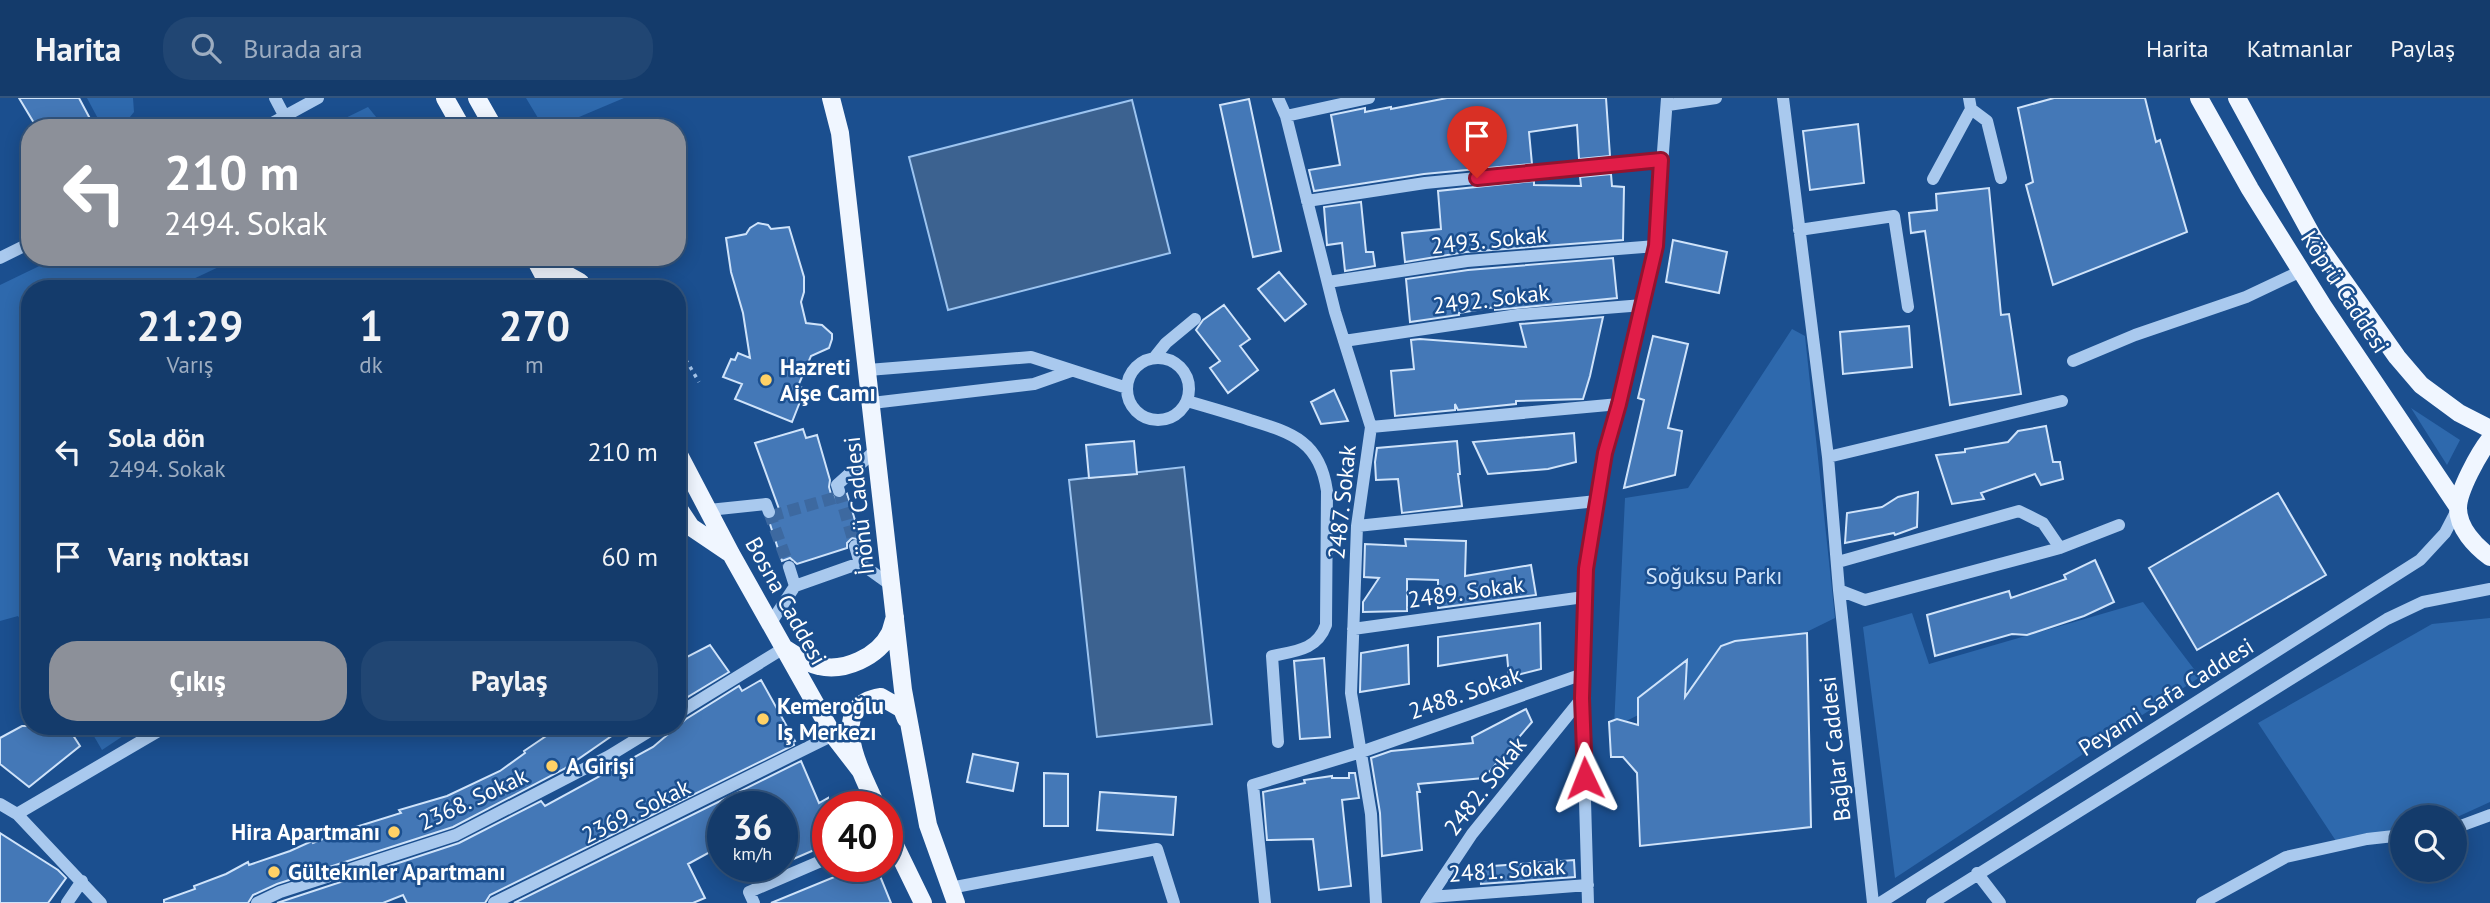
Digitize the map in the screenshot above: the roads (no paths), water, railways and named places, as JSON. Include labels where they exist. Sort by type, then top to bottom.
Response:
[{"type":"main road","points":[[445,98],[457,119]]},
{"type":"main road","points":[[477,98],[489,119]]},
{"type":"main road","name":"İnönü Caddesi","points":[[831,98],[840,133],[903,690],[928,825],[955,899]]},
{"type":"main road","name":"Köprü Caddesi","points":[[2199,98],[2250,189],[2301,271],[2458,507],[2462,525],[2472,540],[2490,557]]},
{"type":"main road","name":"Köprü Caddesi","points":[[2237,98],[2314,239],[2390,348],[2421,385],[2459,413],[2490,429]]},
{"type":"main road","points":[[549,266],[573,280]]},
{"type":"main road","points":[[2458,507],[2478,457],[2490,439]]},
{"type":"main road","name":"Bosna Caddesi","points":[[686,467],[731,554],[833,735],[860,770]]},
{"type":"main road","points":[[686,483],[697,487]]},
{"type":"main road","points":[[686,520],[691,527],[731,554]]},
{"type":"main road","points":[[784,649],[817,666],[832,668],[848,665],[877,649],[890,634],[895,615]]},
{"type":"main road","points":[[870,791],[848,731],[854,712],[861,703],[881,697],[902,709],[911,732]]},
{"type":"main road","points":[[903,862],[923,903]]},
{"type":"street","points":[[275,98],[285,117]]},
{"type":"street","points":[[281,119],[318,98]]},
{"type":"street","name":"2487. Sokak","points":[[1279,98],[1286,116],[1344,341],[1371,427],[1357,526],[1351,693],[1371,814],[1376,903]]},
{"type":"street","points":[[1286,116],[1369,98]]},
{"type":"street","points":[[1588,903],[1582,698],[1586,569],[1605,453],[1656,246],[1667,102],[1716,98]]},
{"type":"street","name":"Bağlar Caddesi","points":[[1783,98],[1828,457],[1839,590],[1873,903]]},
{"type":"street","points":[[1933,179],[1970,103],[1987,121],[2001,178]]},
{"type":"street","points":[[1307,201],[1425,183],[1661,160]]},
{"type":"street","points":[[1799,230],[1895,216],[1908,307]]},
{"type":"street","name":"2493. Sokak","points":[[1328,282],[1467,261],[1656,246]]},
{"type":"street","points":[[0,258],[21,248]]},
{"type":"street","points":[[2073,360],[2135,335],[2246,297],[2301,271]]},
{"type":"street","name":"2492. Sokak","points":[[1344,341],[1518,315],[1643,305]]},
{"type":"street","points":[[1154,358],[1195,319]]},
{"type":"street","points":[[868,370],[1031,357],[1127,388]]},
{"type":"street","points":[[1154,358],[1175,362],[1188,379],[1187,401],[1181,410],[1162,420],[1151,419],[1133,408],[1128,398],[1129,377],[1143,361],[1154,358]]},
{"type":"street","points":[[872,403],[1034,384],[1071,371]]},
{"type":"street","points":[[1187,401],[1288,432],[1312,452],[1325,477],[1326,625],[1319,639],[1308,648],[1272,656],[1278,743]]},
{"type":"street","points":[[1828,457],[2062,401]]},
{"type":"street","points":[[1371,427],[1619,404]]},
{"type":"street","points":[[839,491],[838,485],[877,449]]},
{"type":"street","points":[[1357,526],[1597,501]]},
{"type":"street","points":[[709,510],[766,504],[769,512]]},
{"type":"street","name":"Peyami Safa Caddesi","points":[[1880,903],[2420,560],[2445,533],[2458,507]]},
{"type":"street","points":[[1838,562],[2019,511],[2043,523],[2060,548]]},
{"type":"street","points":[[1839,590],[1865,600],[2060,548],[2119,525]]},
{"type":"street","points":[[855,545],[860,563],[892,586]]},
{"type":"street","points":[[770,624],[795,586],[860,563]]},
{"type":"street","points":[[789,567],[795,586]]},
{"type":"street","points":[[1932,903],[2387,619],[2423,602],[2490,589]]},
{"type":"street","name":"2489. Sokak","points":[[1353,629],[1584,597]]},
{"type":"street","points":[[686,709],[784,649]]},
{"type":"street","name":"2488. Sokak","points":[[1265,903],[1253,785],[1361,752],[1583,674]]},
{"type":"street","name":"2482. Sokak","points":[[1428,900],[1472,834],[1582,698]]},
{"type":"street","points":[[17,814],[152,735]]},
{"type":"street","name":"2368. Sokak","points":[[257,903],[280,892],[456,835],[609,757],[644,735]]},
{"type":"street","name":"2369. Sokak","points":[[494,903],[833,735]]},
{"type":"street","points":[[0,804],[17,814],[101,903]]},
{"type":"street","points":[[2467,824],[2490,815]]},
{"type":"street","points":[[2202,903],[2286,857],[2390,836]]},
{"type":"street","points":[[955,899],[1157,849],[1174,903]]},
{"type":"street","points":[[754,903],[749,891],[812,865]]},
{"type":"street","points":[[1977,873],[2000,903]]},
{"type":"street","points":[[67,903],[82,881]]},
{"type":"street","name":"2481. Sokak","points":[[1428,900],[1588,885]]},
{"type":"tunnel","points":[[839,491],[855,546]]},
{"type":"tunnel","points":[[771,516],[841,496]]},
{"type":"tunnel","points":[[769,512],[789,567]]},
{"type":"place","name":"Hazreti Aişe Camı","points":[[766,380]]},
{"type":"place","name":"Kemeroğlu Iş Merkezı","points":[[763,719]]},
{"type":"place","name":"A Girişi","points":[[552,766]]},
{"type":"place","name":"Hira Apartmanı","points":[[394,832]]},
{"type":"place","name":"Gültekınler Apartmanı","points":[[274,872]]},
{"type":"park label","name":"Soğuksu Parkı","points":[[1714,576]]}]
